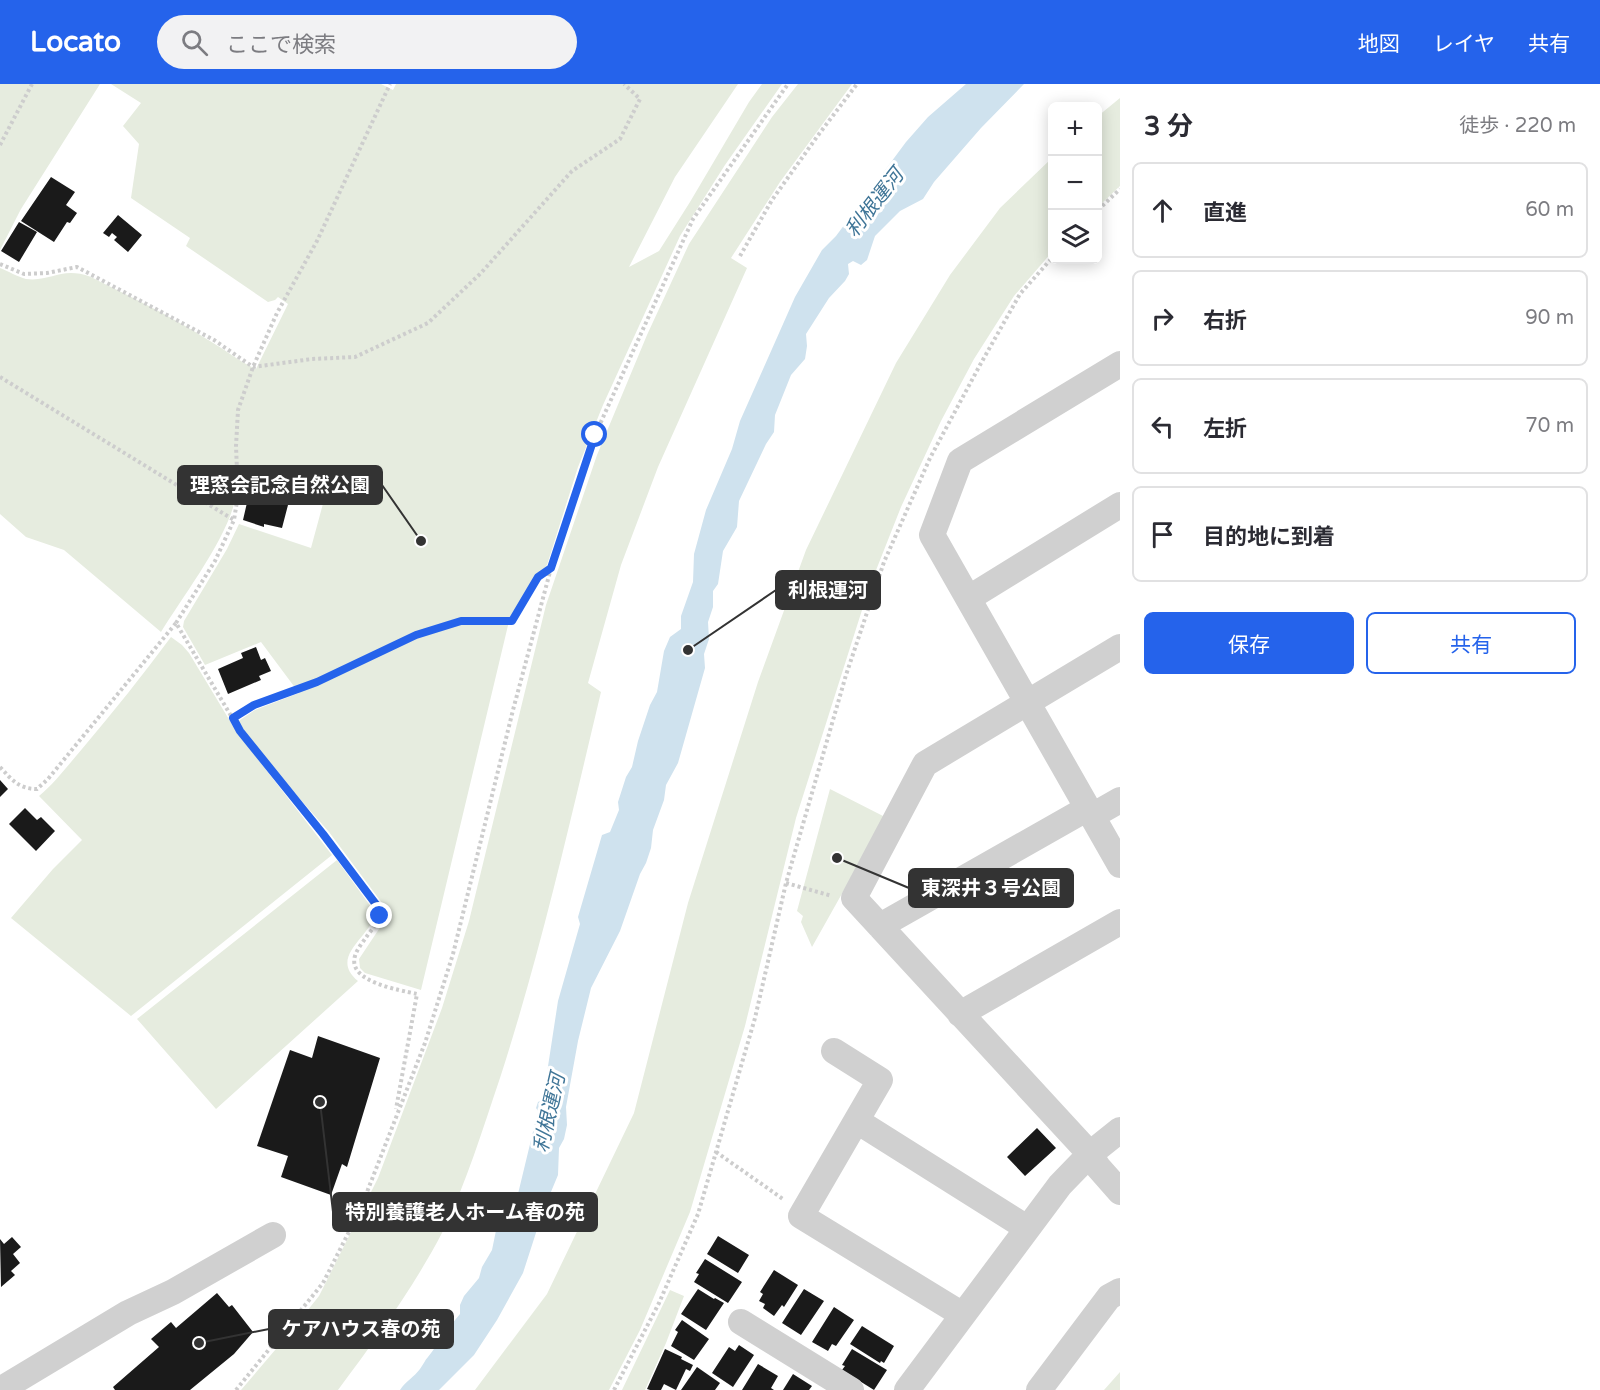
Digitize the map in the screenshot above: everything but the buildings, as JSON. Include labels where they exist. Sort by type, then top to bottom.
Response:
[{"type":"street","points":[[1120,364],[960,460],[932,535],[1120,865]]},
{"type":"street","points":[[969,598],[1120,505]]},
{"type":"street","points":[[1120,647],[925,764],[854,898],[1090,1154],[1120,1192]]},
{"type":"street","points":[[880,926],[1090,812],[1120,800]]},
{"type":"street","points":[[960,1014],[1120,922]]},
{"type":"street","points":[[834,1051],[880,1080],[801,1216],[963,1315]]},
{"type":"street","points":[[857,1121],[1027,1228]]},
{"type":"street","points":[[907,1390],[1060,1185],[1090,1154],[1120,1130]]},
{"type":"street","points":[[1090,1154],[1120,1155]]},
{"type":"street","points":[[0,1390],[128,1313],[173,1292],[273,1235]]},
{"type":"street","points":[[1040,1390],[1109,1297],[1120,1291]]},
{"type":"street","points":[[741,1322],[851,1390]]},
{"type":"path","points":[[0,145],[33,84]]},
{"type":"path","points":[[0,767],[16,784],[25,789],[37,789],[48,779],[176,623],[215,561],[234,520],[238,495],[236,446],[238,410],[253,367],[277,313],[317,241],[390,84]]},
{"type":"path","points":[[0,264],[24,274],[47,273],[77,267],[214,340],[253,367],[312,359],[356,357],[428,323],[481,273],[572,171],[620,139],[640,99],[624,84]]},
{"type":"path","points":[[236,1390],[323,1283],[360,1210],[425,1043],[453,954],[513,710],[551,568],[595,435],[693,219],[788,84]]},
{"type":"path","points":[[740,256],[772,200],[857,84]]},
{"type":"path","points":[[1102,206],[1120,189]]},
{"type":"path","points":[[614,1390],[659,1303],[698,1214],[755,1018],[786,884],[846,675],[884,562],[930,458],[980,365],[1020,294],[1048,263]]},
{"type":"path","points":[[0,377],[234,520]]},
{"type":"path","points":[[233,718],[254,705],[317,682],[416,635],[461,621],[512,621],[538,577],[551,568]]},
{"type":"path","points":[[176,623],[240,731],[323,834],[380,911],[378,920],[355,954],[356,968],[369,981],[417,994],[395,1118]]},
{"type":"path","points":[[786,884],[832,896]]},
{"type":"path","points":[[716,1152],[796,1209],[801,1216]]},
{"type":"shaded area","points":[[0,84],[100,84],[21,209],[0,250]]},
{"type":"shaded area","points":[[111,84],[381,84],[393,90],[396,84],[738,84],[675,177],[629,267],[659,251],[762,84],[782,84],[725,165],[680,236],[603,405],[578,467],[547,565],[521,606],[510,617],[421,990],[365,973],[360,968],[359,959],[383,923],[385,907],[329,832],[271,766],[237,722],[255,710],[299,693],[261,642],[205,665],[183,627],[184,621],[227,549],[239,524],[311,548],[324,500],[243,476],[234,477],[236,495],[225,528],[161,632],[64,550],[26,537],[0,514],[0,268],[26,279],[72,273],[91,277],[177,321],[256,369],[288,304],[278,297],[268,302],[186,246],[190,238],[131,198],[139,144],[123,126],[141,103]]},
{"type":"shaded area","points":[[798,84],[852,84],[780,182],[731,258],[747,268],[658,467],[621,565],[588,683],[601,692],[542,934],[500,1078],[474,1156],[451,1213],[432,1252],[407,1292],[338,1390],[241,1390],[319,1296],[378,1178],[442,1008],[469,921],[546,605],[597,455],[647,335],[689,244],[772,117]]},
{"type":"shaded area","points":[[1120,98],[1120,186],[1102,203],[1102,156],[1102,113]]},
{"type":"shaded area","points":[[1048,162],[1048,257],[1014,296],[974,359],[941,421],[901,507],[869,588],[796,818],[745,1026],[690,1212],[640,1330],[609,1390],[475,1390],[547,1294],[634,1113],[688,903],[758,682],[806,550],[896,363],[950,275],[1000,208]]},
{"type":"shaded area","points":[[171,637],[189,653],[236,731],[332,855],[131,1016],[11,918],[53,869],[82,840],[39,796],[56,780],[94,735]]},
{"type":"shaded area","points":[[830,789],[885,817],[812,947],[801,922],[803,916],[797,911]]},
{"type":"shaded area","points":[[337,860],[374,911],[373,920],[350,953],[347,962],[350,971],[358,981],[216,1109],[137,1019]]},
{"type":"shaded area","points":[[670,1290],[684,1296],[645,1390],[622,1390]]},
{"type":"shaded area","points":[[1120,1372],[1120,1390],[1104,1390]]},
{"type":"water","points":[[966,84],[1024,84],[981,128],[934,182],[923,199],[900,211],[875,236],[867,260],[861,265],[853,261],[848,264],[849,274],[845,281],[829,298],[806,334],[805,359],[791,375],[775,415],[774,432],[739,501],[737,527],[723,551],[718,584],[713,591],[713,607],[708,622],[709,639],[704,654],[705,668],[678,763],[666,785],[646,863],[620,931],[591,988],[578,1041],[566,1107],[567,1125],[559,1148],[558,1175],[543,1211],[523,1273],[474,1355],[439,1390],[400,1390],[420,1369],[460,1314],[460,1305],[464,1296],[479,1278],[482,1267],[492,1250],[500,1211],[517,1198],[538,1111],[536,1108],[538,1102],[543,1099],[558,1001],[580,924],[578,917],[602,835],[610,832],[619,810],[618,802],[626,777],[632,767],[650,705],[657,692],[664,651],[670,637],[681,629],[681,616],[693,582],[694,554],[706,510],[732,449],[740,421],[795,297],[822,250],[836,236],[906,142],[928,117]]},
{"type":"place","name":"理窓会記念自然公園","points":[[421,541]]},
{"type":"place","name":"利根運河","points":[[688,650]]},
{"type":"place","name":"東深井３号公園","points":[[837,858]]},
{"type":"place","name":"特別養護老人ホーム春の苑","points":[[320,1102]]},
{"type":"place","name":"ケアハウス春の苑","points":[[199,1343]]},
{"type":"route","points":[[380,916],[378,907],[240,731],[233,718],[254,705],[317,682],[416,635],[461,621],[512,621],[518,614],[532,585],[538,577],[551,568],[595,435]]}]
